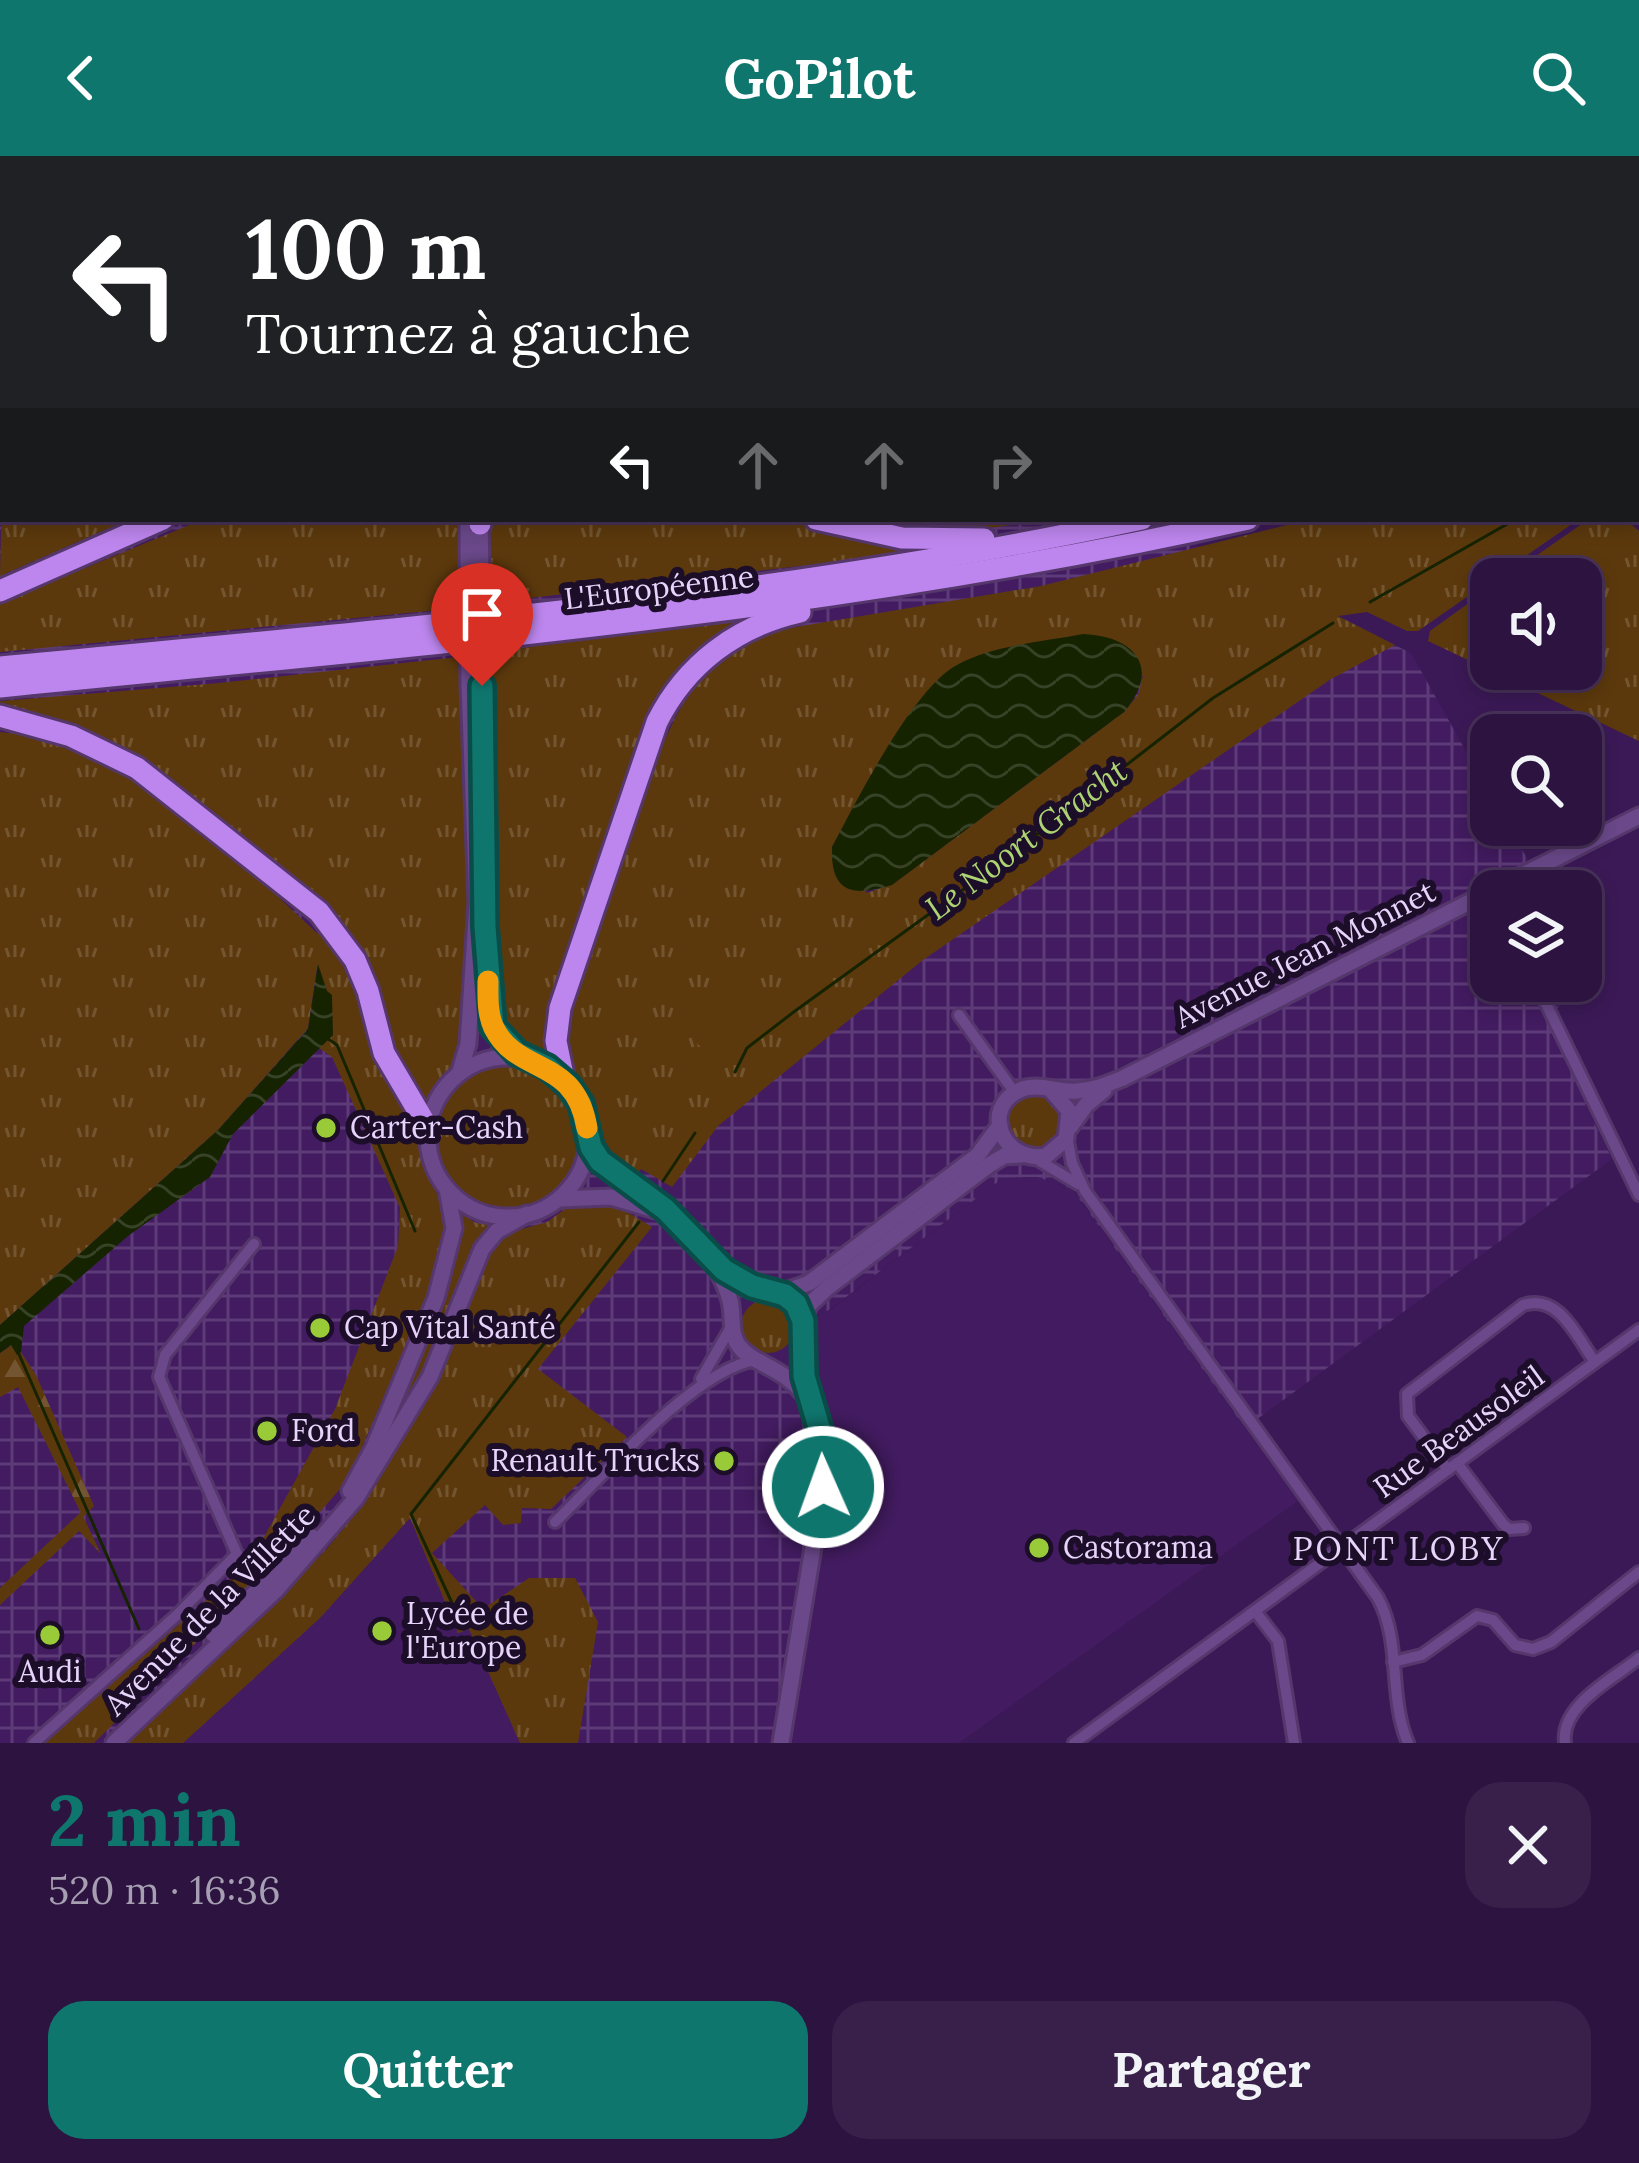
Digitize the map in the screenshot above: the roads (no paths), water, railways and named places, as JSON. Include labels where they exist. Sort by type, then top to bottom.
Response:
[{"type":"highway","points":[[0,591],[160,522]]},
{"type":"highway","points":[[828,522],[889,536],[959,540],[1098,522]]},
{"type":"highway","name":"L'Européenne","points":[[0,668],[687,596],[958,555],[1127,522]]},
{"type":"highway","name":"L'Européenne","points":[[0,687],[690,615],[901,586],[1234,522]]},
{"type":"highway","points":[[564,1080],[556,1041],[562,1000],[652,732],[691,672],[736,637],[775,619],[1065,557]]},
{"type":"highway","points":[[0,716],[71,736],[128,762],[319,912],[356,960],[386,1059],[419,1107],[428,1129]]},
{"type":"main road","points":[[459,1074],[468,1044],[478,903],[477,522]]},
{"type":"main road","points":[[475,686],[490,1014],[496,1033],[526,1059],[564,1080],[581,1104],[600,1161],[659,1204],[710,1259],[724,1283],[740,1348],[790,1378],[814,1408]]},
{"type":"main road","name":"Avenue Jean Monnet","points":[[1069,1132],[1090,1101],[1124,1078],[1639,816]]},
{"type":"main road","points":[[526,1059],[484,1060],[459,1074],[439,1096],[428,1129],[430,1159],[447,1189],[481,1213],[502,1217],[527,1214],[559,1199],[590,1196],[628,1200],[682,1226]]},
{"type":"main road","name":"Avenue Jean Monnet","points":[[1051,1090],[1088,1090],[1124,1078]]},
{"type":"main road","points":[[761,1360],[789,1354],[810,1304],[988,1165],[1004,1156],[1027,1156],[1053,1153],[1069,1132],[1066,1106],[1051,1090],[1031,1087],[1015,1093],[1002,1108],[1000,1125],[1006,1143],[1027,1156]]},
{"type":"main road","points":[[733,1322],[745,1299],[809,1283],[978,1156],[1000,1125]]},
{"type":"main road","points":[[559,1199],[580,1172],[588,1136]]},
{"type":"main road","name":"Avenue de la Villette","points":[[272,1586],[344,1498],[374,1447],[442,1282],[454,1228],[447,1189]]},
{"type":"main road","name":"Avenue de la Villette","points":[[110,1743],[341,1518],[400,1430],[439,1359],[487,1242],[527,1214]]},
{"type":"main road","points":[[710,1259],[740,1280],[796,1304],[803,1370],[825,1448],[825,1474],[782,1743]]},
{"type":"street","points":[[1544,1002],[1639,1195]]},
{"type":"street","points":[[959,1016],[1015,1093]]},
{"type":"street","points":[[1069,1132],[1072,1163],[1085,1190],[1381,1604],[1389,1626],[1396,1708],[1408,1743]]},
{"type":"street","points":[[1027,1156],[1065,1173],[1085,1190]]},
{"type":"street","points":[[254,1244],[170,1349],[159,1372],[161,1387],[237,1554],[272,1586]]},
{"type":"street","points":[[1524,1528],[1510,1529],[1503,1524],[1408,1416],[1407,1394],[1522,1305],[1537,1301],[1552,1305],[1595,1362]]},
{"type":"street","points":[[693,1390],[733,1322]]},
{"type":"street","name":"Rue Beausoleil","points":[[1074,1743],[1639,1330]]},
{"type":"street","points":[[555,1522],[693,1390],[731,1366],[761,1360]]},
{"type":"street","points":[[34,1743],[184,1609],[237,1554]]},
{"type":"street","points":[[1393,1662],[1422,1655],[1477,1616],[1493,1620],[1515,1645],[1538,1648],[1639,1572]]},
{"type":"street","points":[[1255,1611],[1278,1641],[1294,1743]]},
{"type":"street","points":[[1564,1743],[1569,1715],[1639,1658]]},
{"type":"water","points":[[1083,634],[1117,641],[1137,657],[1141,682],[1124,712],[892,885],[856,891],[840,883],[832,847],[904,721],[940,678],[987,653]]},
{"type":"water","points":[[318,964],[332,995],[333,1035],[233,1134],[210,1177],[128,1236],[24,1326],[21,1352],[17,1355],[11,1345],[0,1353],[0,1325],[218,1130],[308,1029]]},
{"type":"waterway","name":"Le Noort Gracht","points":[[1370,602],[1511,522]]},
{"type":"waterway","name":"Le Noort Gracht","points":[[735,1072],[747,1048],[795,1011],[1001,862],[1213,698],[1333,623]]},
{"type":"waterway","points":[[327,1038],[337,1045],[415,1231]]},
{"type":"waterway","name":"Le Noort Gracht","points":[[663,1181],[695,1133]]},
{"type":"waterway","name":"Le Noort Gracht","points":[[464,1629],[411,1514],[639,1222]]},
{"type":"waterway","points":[[18,1352],[139,1629]]},
{"type":"place","name":"Carter-Cash","points":[[326,1128]]},
{"type":"place","name":"Cap Vital Santé","points":[[320,1328]]},
{"type":"place","name":"Ford","points":[[267,1431]]},
{"type":"place","name":"Renault Trucks","points":[[724,1461]]},
{"type":"place","name":"Castorama","points":[[1039,1548]]},
{"type":"place","name":"Lycée de l'Europe","points":[[382,1631]]},
{"type":"place","name":"Audi","points":[[50,1635]]},
{"type":"district","name":"PONT LOBY","points":[[1399,1548]]}]
